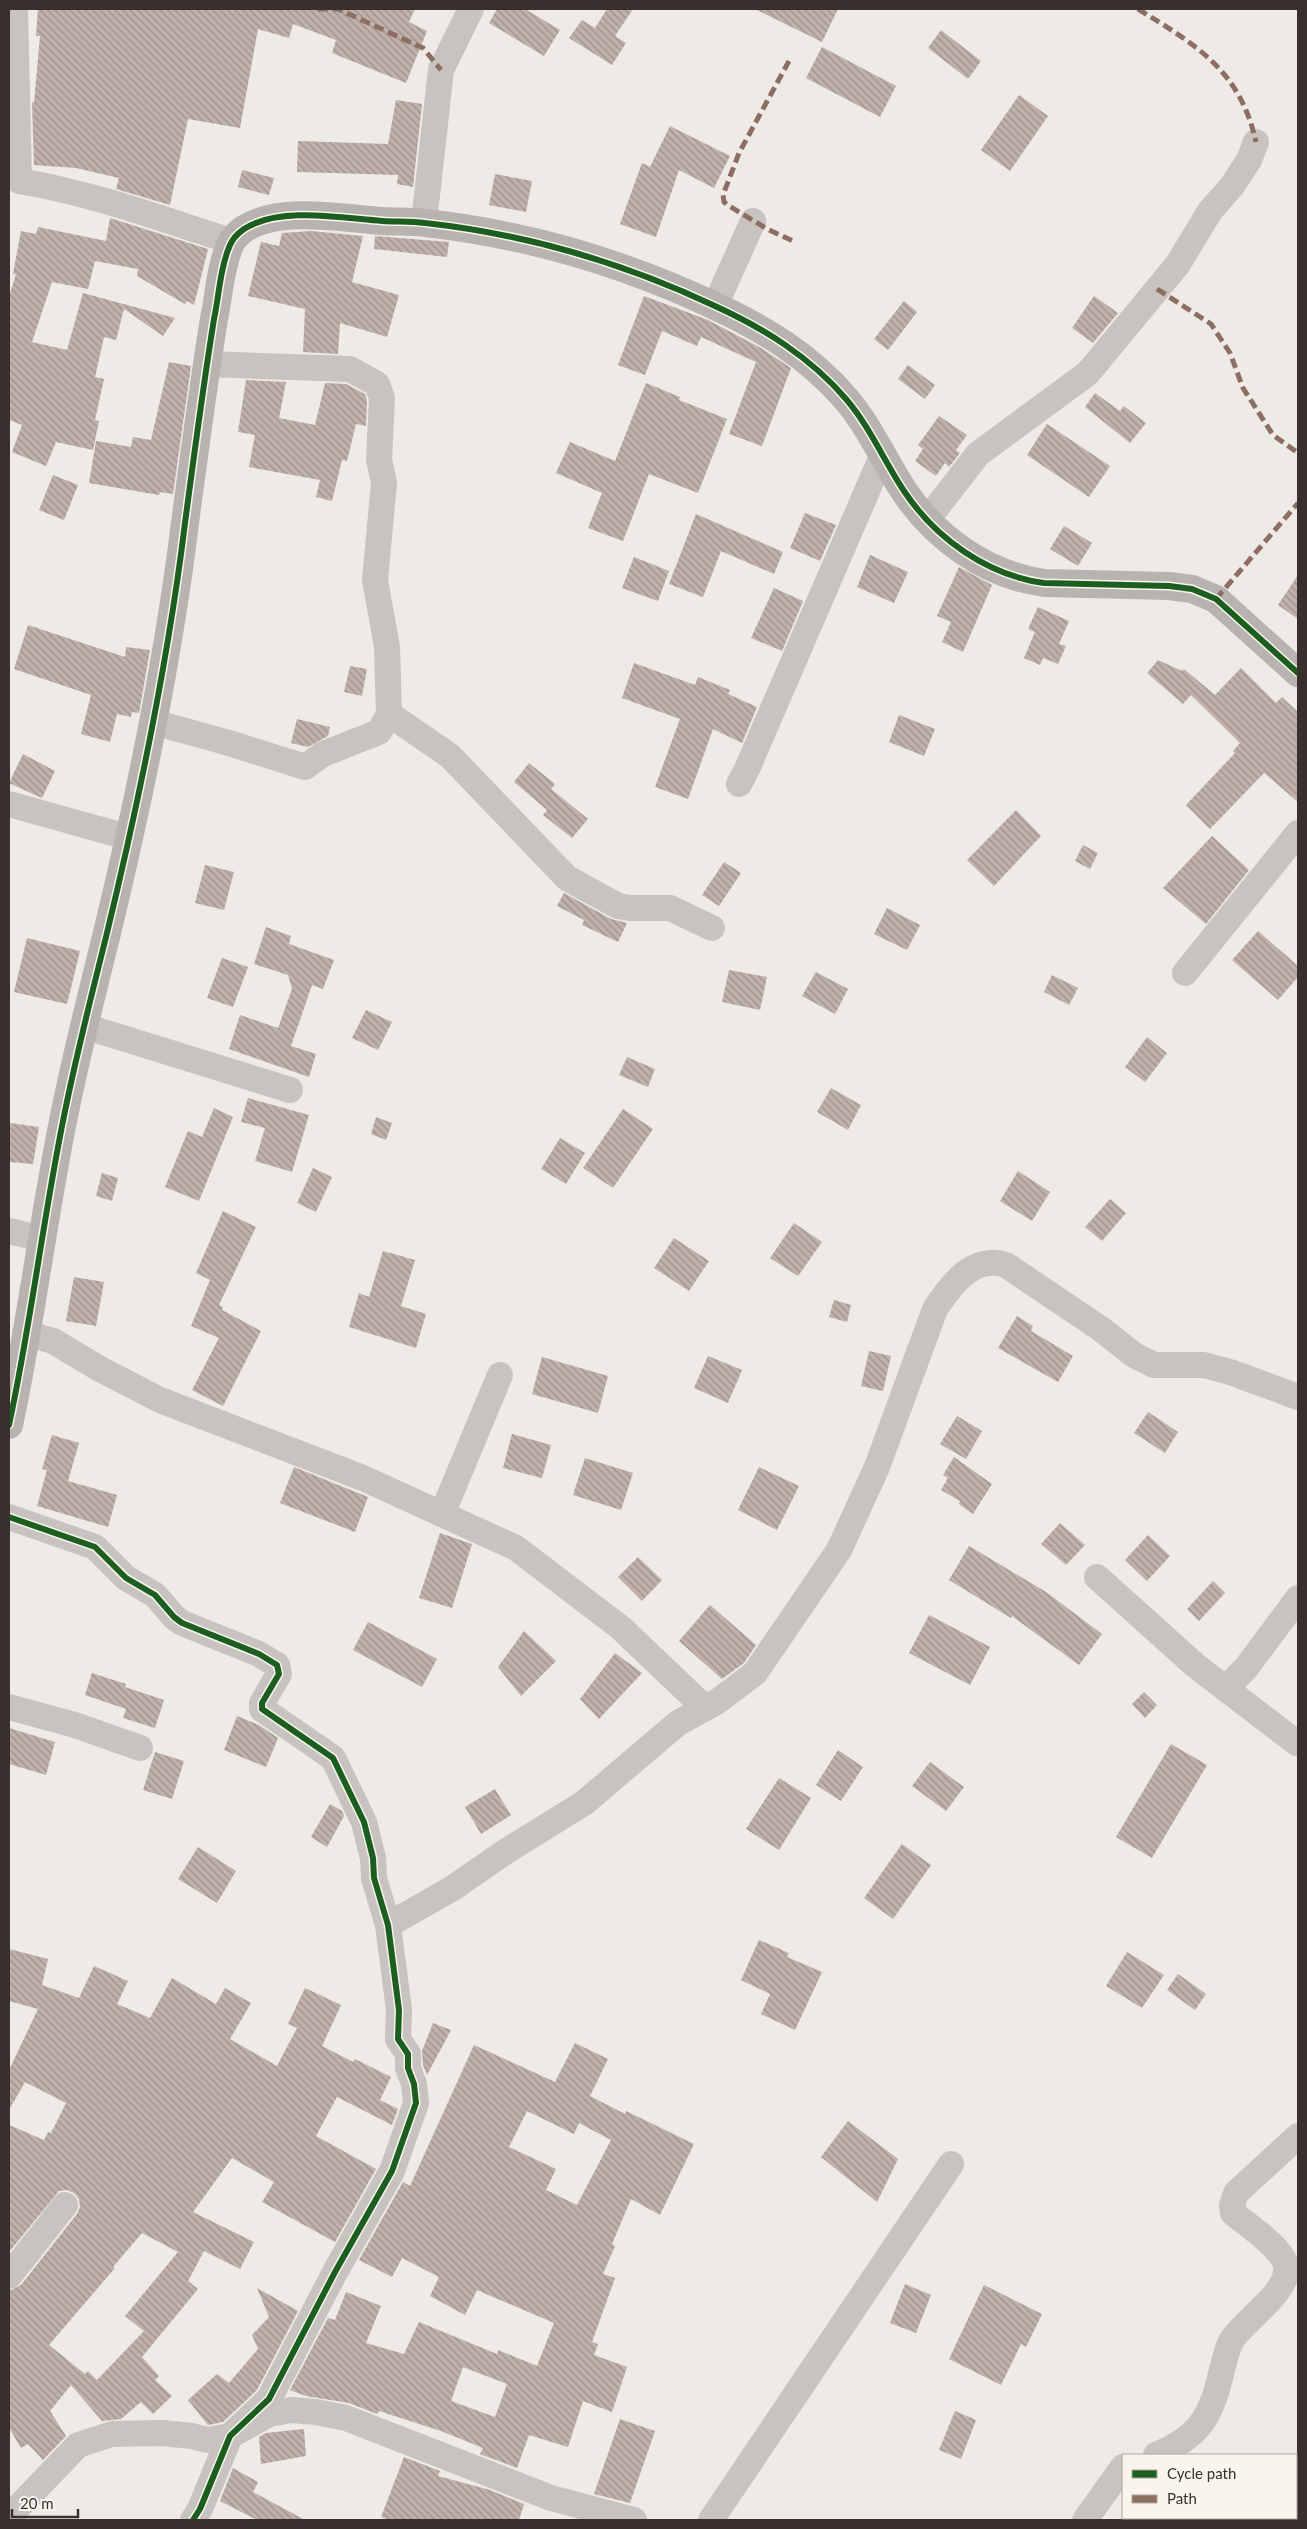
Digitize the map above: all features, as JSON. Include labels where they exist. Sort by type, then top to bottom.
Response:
[{"type":"street","points":[[15,9],[17,24],[14,182],[50,186],[101,199],[231,241]]},
{"type":"street","points":[[424,222],[441,70],[471,9]]},
{"type":"street","points":[[927,520],[978,454],[1088,374],[1178,264],[1210,211],[1232,186],[1249,160],[1256,142]]},
{"type":"street","points":[[9,1425],[63,1119],[128,837],[153,722],[174,611],[207,364],[220,285],[231,241],[246,228],[266,219],[309,216],[341,216],[424,222],[524,240],[583,255],[639,273],[715,306],[772,335],[804,357],[848,400],[906,494],[927,520],[954,544],[972,556],[997,571],[1044,584],[1169,586],[1192,589],[1216,599],[1298,673]]},
{"type":"street","points":[[715,306],[754,221]]},
{"type":"street","points":[[153,722],[305,767],[323,754],[378,732],[389,714],[386,647],[375,580],[384,483],[379,460],[382,398],[377,384],[350,369],[207,364]]},
{"type":"street","points":[[738,784],[769,718],[883,454]]},
{"type":"street","points":[[389,714],[450,756],[567,878],[618,906],[630,908],[670,908],[712,928]]},
{"type":"street","points":[[9,804],[128,837]]},
{"type":"street","points":[[1185,973],[1298,834]]},
{"type":"street","points":[[84,1026],[290,1090]]},
{"type":"street","points":[[9,1232],[43,1239]]},
{"type":"street","points":[[388,1925],[453,1888],[505,1852],[584,1803],[678,1723],[718,1701],[754,1673],[806,1596],[827,1569],[877,1467],[935,1309],[948,1290],[972,1268],[984,1262],[994,1261],[1006,1265],[1101,1329],[1134,1355],[1154,1365],[1204,1365],[1230,1372],[1298,1398]]},
{"type":"street","points":[[25,1333],[53,1341],[100,1369],[160,1400],[363,1478],[516,1548],[575,1591],[621,1628],[705,1708]]},
{"type":"street","points":[[442,1514],[500,1375]]},
{"type":"street","points":[[9,1517],[95,1547],[126,1578],[156,1595],[174,1617],[182,1623],[259,1654],[277,1665],[279,1674],[262,1703],[262,1709],[335,1762],[364,1822],[373,1858],[374,1878],[388,1925],[399,2010],[398,2039],[408,2054],[408,2068],[414,2084],[416,2103],[408,2129],[392,2171],[335,2272],[269,2399],[230,2436],[200,2509],[193,2520]]},
{"type":"street","points":[[1097,1577],[1182,1654],[1263,1719],[1298,1744]]},
{"type":"street","points":[[1226,1688],[1246,1668],[1298,1598]]},
{"type":"street","points":[[9,1707],[76,1725],[140,1748]]},
{"type":"street","points":[[1158,2454],[1178,2446],[1196,2431],[1208,2414],[1230,2343],[1241,2327],[1281,2286],[1292,2261],[1277,2251],[1233,2213],[1232,2205],[1236,2193],[1298,2136]]},
{"type":"street","points":[[710,2520],[951,2164]]},
{"type":"street","points":[[9,2276],[65,2205]]},
{"type":"street","points":[[9,2517],[78,2445],[112,2434],[162,2434],[192,2436],[207,2440],[230,2436],[269,2414],[291,2410],[316,2412],[346,2418],[552,2498],[634,2520]]},
{"type":"street","points":[[1085,2520],[1122,2468]]},
{"type":"building","points":[[38,9],[415,9],[409,22],[427,31],[406,83],[332,53],[336,40],[293,24],[289,38],[258,29],[240,128],[188,119],[170,205],[116,189],[119,178],[76,168],[34,165],[32,102],[34,103],[40,36],[36,36]]},
{"type":"building","points":[[497,9],[525,9],[560,30],[544,56],[489,23]]},
{"type":"building","points":[[607,9],[633,9],[615,36],[626,43],[612,65],[569,38],[582,20],[595,28]]},
{"type":"building","points":[[755,9],[838,9],[822,42]]},
{"type":"building","points":[[941,30],[981,61],[968,79],[928,48]]},
{"type":"building","points":[[822,47],[896,86],[880,117],[806,78]]},
{"type":"building","points":[[1019,95],[1048,116],[1010,171],[981,150]]},
{"type":"building","points":[[396,100],[422,104],[413,187],[397,184],[398,175],[297,172],[298,141],[388,144]]},
{"type":"building","points":[[670,126],[730,156],[714,188],[679,170],[656,237],[620,224],[642,163],[650,167]]},
{"type":"building","points":[[242,170],[274,178],[269,195],[238,187]]},
{"type":"building","points":[[495,174],[532,181],[526,212],[489,205]]},
{"type":"building","points":[[110,218],[208,249],[194,305],[187,301],[185,304],[137,276],[138,269],[95,261],[88,289],[52,282],[32,342],[67,350],[83,293],[175,318],[163,336],[124,309],[116,340],[104,337],[95,377],[104,379],[95,420],[99,421],[93,450],[56,442],[46,466],[12,452],[22,425],[9,420],[9,297],[16,274],[13,274],[21,231],[36,234],[38,227],[106,241]]},
{"type":"building","points":[[311,231],[363,236],[352,282],[399,295],[387,337],[340,323],[338,354],[303,352],[305,309],[248,296],[261,242],[279,246],[282,233]]},
{"type":"building","points":[[375,236],[449,242],[447,257],[374,249]]},
{"type":"building","points":[[644,296],[708,320],[761,348],[791,368],[762,446],[729,434],[756,362],[701,337],[697,346],[662,331],[645,375],[618,365]]},
{"type":"building","points":[[1094,296],[1118,313],[1093,343],[1072,328]]},
{"type":"building","points":[[904,301],[917,312],[888,350],[874,339]]},
{"type":"building","points":[[169,362],[191,366],[173,494],[160,492],[159,495],[89,483],[96,441],[131,447],[133,437],[151,440]]},
{"type":"building","points":[[908,365],[935,385],[925,399],[898,379]]},
{"type":"building","points":[[246,380],[286,382],[279,418],[315,425],[325,383],[346,384],[365,394],[367,400],[366,426],[356,424],[347,461],[342,460],[332,501],[316,497],[320,480],[249,467],[255,435],[238,432]]},
{"type":"building","points":[[646,383],[680,397],[679,400],[727,419],[698,493],[649,474],[623,541],[588,528],[602,493],[556,473],[570,442],[615,461]]},
{"type":"building","points":[[1095,393],[1120,411],[1124,406],[1146,423],[1130,443],[1085,407]]},
{"type":"building","points":[[939,416],[967,435],[956,450],[960,453],[949,467],[945,463],[936,476],[915,461],[923,449],[918,445]]},
{"type":"building","points":[[1047,424],[1110,466],[1089,497],[1027,455]]},
{"type":"building","points":[[53,475],[78,485],[64,520],[39,510]]},
{"type":"building","points":[[805,513],[836,525],[820,561],[790,548]]},
{"type":"building","points":[[696,514],[783,552],[774,574],[721,551],[703,597],[669,584]]},
{"type":"building","points":[[1064,526],[1092,543],[1078,566],[1050,549]]},
{"type":"building","points":[[870,555],[908,572],[894,603],[857,587]]},
{"type":"building","points":[[634,557],[669,571],[658,601],[622,588]]},
{"type":"building","points":[[959,567],[992,585],[963,652],[942,642],[951,622],[937,616]]},
{"type":"building","points":[[1298,575],[1298,619],[1278,605]]},
{"type":"building","points":[[774,588],[803,601],[782,651],[751,638]]},
{"type":"building","points":[[1038,607],[1069,621],[1059,644],[1066,646],[1058,664],[1043,658],[1040,665],[1024,658],[1035,632],[1028,629]]},
{"type":"building","points":[[28,625],[125,657],[126,647],[150,650],[139,713],[132,712],[131,717],[117,714],[110,742],[81,734],[91,695],[14,669]]},
{"type":"building","points":[[1158,660],[1182,671],[1184,669],[1215,695],[1241,668],[1276,703],[1282,697],[1298,712],[1298,802],[1264,773],[1210,829],[1186,805],[1235,753],[1233,751],[1240,743],[1191,695],[1183,704],[1147,673]]},
{"type":"building","points":[[634,663],[695,685],[698,677],[730,690],[728,694],[757,707],[742,743],[713,729],[688,799],[655,787],[680,719],[622,698]]},
{"type":"building","points":[[350,666],[367,669],[362,696],[344,692]]},
{"type":"building","points":[[899,715],[935,729],[924,756],[889,742]]},
{"type":"building","points":[[297,719],[330,727],[328,736],[308,747],[291,743]]},
{"type":"building","points":[[23,754],[55,771],[42,798],[9,783]]},
{"type":"building","points":[[529,763],[555,784],[551,789],[588,819],[572,838],[543,815],[547,810],[514,782]]},
{"type":"building","points":[[1016,810],[1041,836],[994,886],[967,860]]},
{"type":"building","points":[[1212,836],[1249,870],[1206,924],[1163,888]]},
{"type":"building","points":[[1083,845],[1098,853],[1090,869],[1075,861]]},
{"type":"building","points":[[724,862],[741,873],[719,906],[702,895]]},
{"type":"building","points":[[205,865],[234,872],[224,910],[195,903]]},
{"type":"building","points":[[564,893],[611,919],[627,923],[618,942],[582,925],[584,920],[557,906]]},
{"type":"building","points":[[887,908],[920,925],[907,950],[874,934]]},
{"type":"building","points":[[266,927],[291,936],[289,944],[334,960],[323,989],[312,985],[291,1046],[316,1054],[309,1077],[229,1049],[240,1015],[278,1028],[292,989],[288,975],[254,964]]},
{"type":"building","points":[[1258,931],[1298,966],[1298,977],[1278,1000],[1232,960]]},
{"type":"building","points":[[27,938],[80,951],[67,1004],[14,992]]},
{"type":"building","points":[[222,958],[248,967],[233,1007],[207,998]]},
{"type":"building","points":[[729,970],[767,977],[760,1010],[722,1002]]},
{"type":"building","points":[[816,972],[848,989],[835,1014],[802,996]]},
{"type":"building","points":[[1052,975],[1078,988],[1069,1005],[1044,992]]},
{"type":"building","points":[[366,1010],[392,1022],[378,1050],[352,1038]]},
{"type":"building","points":[[1147,1037],[1167,1053],[1145,1082],[1125,1067]]},
{"type":"building","points":[[627,1057],[655,1069],[648,1087],[619,1075]]},
{"type":"building","points":[[831,1088],[861,1105],[848,1130],[817,1112]]},
{"type":"building","points":[[248,1098],[309,1115],[292,1172],[255,1161],[265,1128],[241,1122]]},
{"type":"building","points":[[214,1108],[233,1117],[199,1201],[165,1187],[188,1131],[202,1137]]},
{"type":"building","points":[[623,1109],[653,1129],[613,1188],[583,1168]]},
{"type":"building","points":[[376,1117],[392,1123],[386,1140],[371,1134]]},
{"type":"building","points":[[10,1123],[39,1127],[33,1164],[9,1162]]},
{"type":"building","points":[[560,1138],[585,1153],[566,1184],[541,1169]]},
{"type":"building","points":[[313,1168],[332,1177],[316,1212],[297,1203]]},
{"type":"building","points":[[1018,1171],[1050,1192],[1032,1221],[1000,1201]]},
{"type":"building","points":[[102,1173],[118,1178],[112,1201],[96,1196]]},
{"type":"building","points":[[1110,1199],[1126,1213],[1102,1241],[1085,1227]]},
{"type":"building","points":[[223,1211],[256,1227],[219,1305],[223,1307],[222,1310],[261,1331],[223,1406],[192,1390],[219,1338],[191,1326],[210,1280],[196,1273]]},
{"type":"building","points":[[794,1223],[822,1242],[798,1276],[770,1258]]},
{"type":"building","points":[[674,1238],[709,1261],[689,1291],[654,1268]]},
{"type":"building","points":[[383,1251],[415,1260],[401,1306],[426,1314],[416,1348],[349,1327],[359,1293],[369,1297]]},
{"type":"building","points":[[74,1277],[104,1282],[96,1326],[66,1321]]},
{"type":"building","points":[[834,1300],[851,1305],[847,1322],[829,1317]]},
{"type":"building","points":[[1017,1316],[1033,1326],[1031,1331],[1073,1356],[1058,1382],[998,1348]]},
{"type":"building","points":[[869,1351],[891,1356],[883,1391],[861,1386]]},
{"type":"building","points":[[708,1356],[742,1370],[728,1403],[694,1388]]},
{"type":"building","points":[[542,1357],[608,1376],[598,1413],[532,1394]]},
{"type":"building","points":[[1148,1412],[1178,1432],[1165,1453],[1134,1433]]},
{"type":"building","points":[[957,1416],[982,1431],[966,1459],[940,1444]]},
{"type":"building","points":[[512,1434],[551,1445],[542,1478],[503,1468]]},
{"type":"building","points":[[52,1435],[79,1443],[68,1481],[117,1495],[108,1527],[37,1506],[47,1470],[42,1469]]},
{"type":"building","points":[[954,1457],[992,1484],[973,1514],[959,1504],[960,1501],[941,1490],[948,1478],[943,1475]]},
{"type":"building","points":[[585,1458],[633,1473],[621,1510],[573,1495]]},
{"type":"building","points":[[294,1467],[368,1497],[355,1532],[280,1503]]},
{"type":"building","points":[[759,1467],[799,1486],[777,1530],[738,1510]]},
{"type":"building","points":[[1060,1523],[1085,1545],[1066,1565],[1041,1544]]},
{"type":"building","points":[[440,1533],[472,1544],[452,1608],[419,1598]]},
{"type":"building","points":[[1148,1535],[1170,1556],[1147,1581],[1125,1560]]},
{"type":"building","points":[[969,1546],[1046,1592],[1102,1634],[1079,1665],[1012,1616],[1011,1618],[949,1580]]},
{"type":"building","points":[[638,1557],[662,1580],[642,1601],[618,1577]]},
{"type":"building","points":[[1213,1581],[1225,1593],[1199,1621],[1187,1609]]},
{"type":"building","points":[[710,1605],[756,1645],[744,1663],[722,1679],[679,1641]]},
{"type":"building","points":[[929,1615],[990,1647],[970,1685],[909,1653]]},
{"type":"building","points":[[368,1622],[437,1659],[422,1687],[353,1650]]},
{"type":"building","points":[[524,1631],[556,1661],[521,1696],[498,1667]]},
{"type":"building","points":[[615,1653],[642,1673],[599,1719],[580,1699]]},
{"type":"building","points":[[92,1673],[126,1684],[125,1687],[164,1700],[155,1728],[123,1718],[126,1709],[85,1695]]},
{"type":"building","points":[[1144,1692],[1157,1705],[1145,1718],[1132,1704]]},
{"type":"building","points":[[237,1716],[259,1725],[278,1738],[266,1767],[224,1750]]},
{"type":"building","points":[[9,1728],[55,1742],[46,1775],[9,1764]]},
{"type":"building","points":[[1171,1744],[1207,1765],[1152,1858],[1116,1837]]},
{"type":"building","points":[[838,1750],[863,1767],[841,1801],[816,1785]]},
{"type":"building","points":[[155,1752],[184,1761],[172,1799],[143,1790]]},
{"type":"building","points":[[930,1762],[964,1787],[946,1811],[912,1786]]},
{"type":"building","points":[[779,1778],[811,1798],[779,1850],[746,1829]]},
{"type":"building","points":[[495,1789],[511,1815],[481,1834],[465,1807]]},
{"type":"building","points":[[330,1804],[342,1811],[344,1816],[327,1847],[311,1837]]},
{"type":"building","points":[[902,1844],[931,1865],[893,1919],[864,1898]]},
{"type":"building","points":[[198,1847],[236,1871],[217,1903],[178,1879]]},
{"type":"building","points":[[759,1940],[789,1953],[787,1957],[822,1972],[795,2030],[761,2014],[770,1994],[741,1980]]},
{"type":"building","points":[[9,1949],[48,1959],[42,1985],[79,1998],[94,1966],[128,1981],[117,2004],[150,2018],[172,1978],[216,2004],[225,1988],[251,2003],[230,2039],[277,2066],[297,2028],[288,2024],[305,1988],[341,2005],[322,2046],[353,2062],[355,2059],[391,2077],[380,2100],[398,2109],[392,2125],[337,2097],[316,2136],[376,2169],[335,2242],[262,2202],[274,2182],[232,2158],[193,2212],[254,2242],[240,2269],[204,2251],[188,2281],[198,2289],[142,2357],[159,2376],[155,2380],[172,2396],[153,2414],[141,2402],[121,2419],[102,2421],[71,2385],[50,2411],[66,2436],[43,2460],[28,2444],[21,2448],[9,2428],[9,2291],[21,2285],[77,2214],[80,2207],[79,2199],[74,2193],[67,2190],[59,2191],[9,2252],[9,2125],[44,2140],[48,2132],[51,2133],[66,2103],[25,2082],[9,2110],[9,2070],[38,2009],[9,2001]],"holes":[[[142,2233],[178,2252],[125,2316],[144,2331],[97,2380],[88,2371],[85,2374],[49,2345],[115,2268],[113,2267]]]},
{"type":"building","points":[[1127,1952],[1164,1975],[1142,2008],[1106,1986]]},
{"type":"building","points":[[1178,1974],[1206,1994],[1195,2010],[1167,1990]]},
{"type":"building","points":[[433,2023],[451,2030],[427,2075],[423,2065],[422,2051]]},
{"type":"building","points":[[575,2043],[608,2059],[590,2096],[625,2114],[626,2111],[694,2144],[660,2215],[631,2199],[612,2244],[615,2246],[603,2274],[615,2278],[592,2342],[598,2344],[594,2355],[627,2367],[612,2412],[583,2401],[568,2447],[529,2435],[517,2468],[480,2454],[483,2448],[441,2431],[379,2411],[377,2414],[349,2403],[306,2396],[290,2390],[328,2318],[335,2320],[346,2292],[381,2306],[366,2343],[404,2354],[419,2322],[497,2354],[498,2350],[537,2366],[554,2323],[477,2290],[465,2315],[430,2296],[439,2277],[402,2258],[392,2277],[359,2260],[403,2182],[410,2186],[474,2045],[555,2082]],"holes":[[[527,2111],[574,2134],[579,2123],[611,2140],[577,2205],[546,2190],[556,2169],[509,2147]],[[463,2367],[507,2384],[495,2417],[451,2401]]]},
{"type":"building","points":[[848,2121],[898,2159],[877,2202],[821,2157]]},
{"type":"building","points":[[905,2284],[931,2295],[916,2333],[890,2323]]},
{"type":"building","points":[[984,2285],[1042,2314],[1026,2347],[1021,2344],[1001,2385],[949,2359]]},
{"type":"building","points":[[257,2288],[298,2311],[257,2390],[223,2422],[208,2425],[188,2400],[217,2374],[229,2383],[258,2349],[252,2335],[269,2317]]},
{"type":"building","points":[[955,2411],[976,2420],[961,2459],[939,2450]]},
{"type":"building","points":[[620,2419],[655,2431],[630,2503],[594,2494]]},
{"type":"building","points":[[304,2429],[306,2456],[261,2464],[259,2437],[266,2433]]},
{"type":"building","points":[[404,2457],[440,2471],[438,2476],[490,2490],[524,2504],[519,2520],[390,2520],[381,2517]]},
{"type":"building","points":[[233,2468],[258,2482],[253,2492],[305,2520],[257,2520],[220,2501]]},
{"type":"marked path","points":[[318,9],[338,9],[423,48],[441,70]]},
{"type":"marked path","points":[[1138,9],[1179,35],[1213,62],[1239,96],[1249,117],[1256,142]]},
{"type":"marked path","points":[[789,61],[739,153],[723,195],[724,202],[729,206],[769,230],[793,241]]},
{"type":"marked path","points":[[1157,289],[1211,324],[1230,353],[1243,388],[1273,435],[1298,453]]},
{"type":"marked path","points":[[1216,599],[1298,503]]},
{"type":"cycle path","points":[[9,1425],[64,1116],[130,834],[152,731],[178,575],[202,396],[222,272],[231,243],[244,229],[259,222],[275,218],[311,215],[420,222],[500,235],[573,252],[645,276],[681,291],[752,324],[786,345],[817,370],[855,410],[897,480],[917,508],[947,539],[965,552],[1003,572],[1023,579],[1044,583],[1169,586],[1192,589],[1216,599],[1298,673]]},
{"type":"cycle path","points":[[9,1517],[95,1547],[126,1578],[155,1595],[174,1617],[182,1623],[259,1654],[277,1665],[279,1674],[262,1703],[262,1709],[333,1758],[364,1822],[373,1858],[374,1878],[388,1925],[399,2010],[398,2039],[408,2054],[408,2068],[414,2084],[416,2103],[392,2171],[335,2272],[269,2399],[230,2436],[200,2509],[193,2520]]}]
